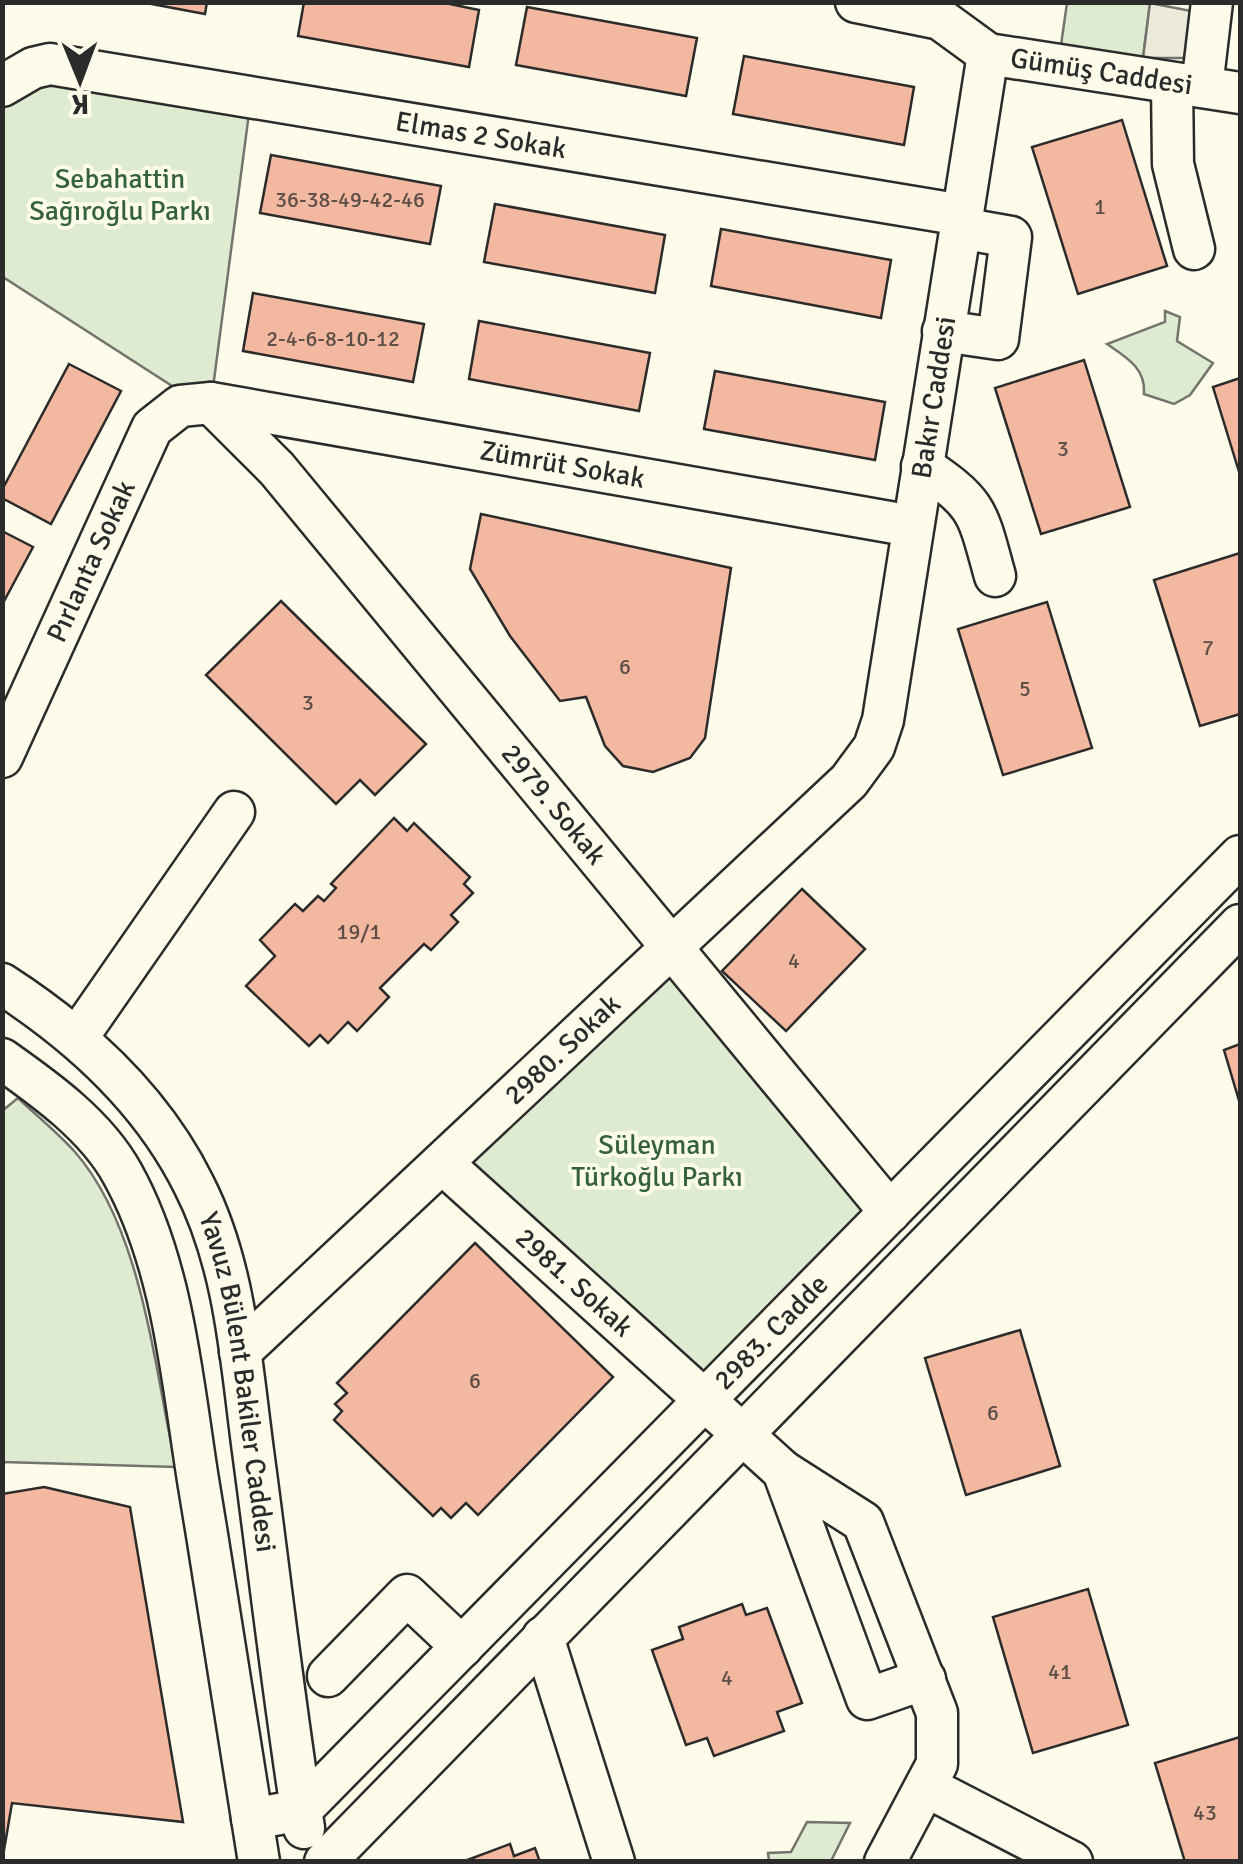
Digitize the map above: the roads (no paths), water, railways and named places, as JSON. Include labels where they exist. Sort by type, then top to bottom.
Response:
[{"type":"street","name":"Gümüş Caddesi","points":[[856,2],[930,9],[988,54],[1205,87]]},
{"type":"street","points":[[1194,249],[1173,164],[1205,87],[1212,2]]},
{"type":"street","name":"Bakır Caddesi","points":[[877,741],[988,54]]},
{"type":"street","name":"Elmas 2 Sokak","points":[[2,86],[32,68],[50,64],[961,222],[1011,237],[998,339],[943,331]]},
{"type":"street","name":"Zümrüt Sokak","points":[[212,402],[912,526]]},
{"type":"street","name":"Pırlanta Sokak","points":[[2,757],[152,428],[180,406],[212,402]]},
{"type":"street","name":"2979. Sokak","points":[[212,402],[277,469],[890,1212]]},
{"type":"street","points":[[922,466],[960,491],[976,510],[995,576]]},
{"type":"street","name":"2980. Sokak","points":[[240,1352],[849,781],[877,741]]},
{"type":"street","points":[[76,1038],[234,812]]},
{"type":"street","name":"2983. Cadde","points":[[301,1810],[1240,856]]},
{"type":"street","name":"2983. Cadde","points":[[325,1862],[1240,925]]},
{"type":"street","name":"Yavuz Bülent Bakiler Caddesi","points":[[2,984],[76,1038],[140,1102],[196,1187],[225,1268],[240,1352],[309,1862]]},
{"type":"street","name":"Yavuz Bülent Bakiler Caddesi","points":[[2,1058],[50,1095],[104,1147],[133,1193],[150,1238],[180,1362],[258,1862]]},
{"type":"street","name":"2981. Sokak","points":[[442,1163],[784,1471],[862,1522],[924,1679],[940,1732],[939,1758],[927,1787],[885,1862]]},
{"type":"street","points":[[784,1471],[866,1699],[924,1679]]},
{"type":"street","points":[[328,1676],[407,1595],[462,1647]]},
{"type":"street","points":[[542,1638],[614,1862]]},
{"type":"street","points":[[927,1787],[1072,1862]]},
{"type":"street","points":[[252,1819],[301,1810]]},
{"type":"park label","name":"Sebahattin Sağıroğlu Parkı","points":[[120,195]]},
{"type":"park label","name":"Süleyman Türkoğlu Parkı","points":[[657,1161]]}]
